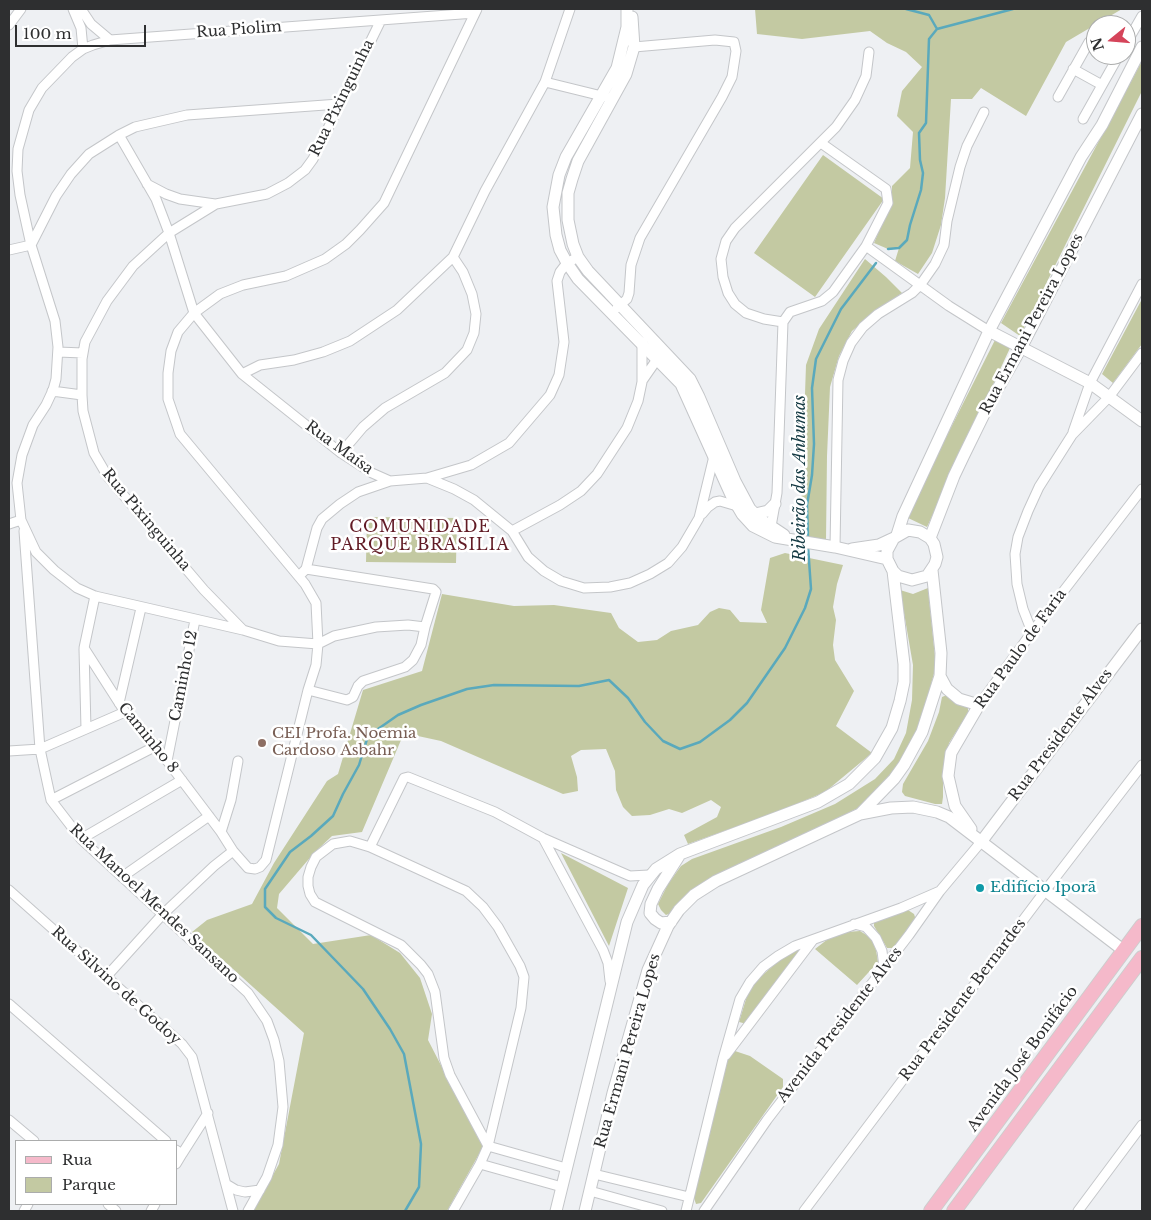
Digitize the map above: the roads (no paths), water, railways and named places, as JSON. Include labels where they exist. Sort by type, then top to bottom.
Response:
[{"type":"main road","name":"Avenida José Bonifácio","points":[[930,1211],[1142,926]]},
{"type":"main road","points":[[954,1211],[1142,958]]},
{"type":"street","points":[[73,9],[81,28],[83,49]]},
{"type":"street","points":[[81,9],[91,24],[110,40]]},
{"type":"street","points":[[242,374],[260,365],[294,360],[324,352],[350,341],[397,310],[453,257],[485,191],[545,82],[570,9]]},
{"type":"street","points":[[628,9],[634,23],[634,47],[626,74],[566,157],[555,191],[553,207],[556,235],[560,250],[578,279],[616,310],[660,354],[690,379],[700,397],[737,506],[752,526],[792,540],[835,547],[887,559]]},
{"type":"street","points":[[616,310],[578,257],[569,232],[568,193],[578,160],[608,98],[627,27],[628,9]]},
{"type":"street","points":[[9,24],[20,10]]},
{"type":"street","points":[[306,569],[433,589],[436,592],[421,645],[413,660],[406,667],[363,681],[351,699],[338,698],[308,690],[316,665],[318,644],[316,603],[305,584],[180,434],[168,400],[168,373],[171,350],[178,332],[194,313],[220,294],[243,285],[286,276],[325,259],[346,244],[360,230],[384,203],[476,11]]},
{"type":"street","name":"Rua Piolim","points":[[52,391],[57,370],[58,352],[55,321],[31,244],[20,195],[17,171],[18,149],[29,110],[42,88],[72,58],[83,49],[110,40],[476,11]]},
{"type":"street","name":"Rua Pixinguinha","points":[[243,630],[204,590],[108,477],[94,453],[83,411],[83,353],[85,342],[107,301],[133,266],[169,233],[216,204],[267,194],[288,183],[305,170],[313,159],[381,20]]},
{"type":"street","points":[[616,310],[627,299],[629,293],[631,265],[640,238],[722,97],[732,77],[736,50],[734,42],[715,40],[634,47]]},
{"type":"street","points":[[1058,98],[1086,47]]},
{"type":"street","points":[[556,1211],[610,983],[627,922],[649,875],[680,854],[818,802],[849,784],[874,758],[892,728],[904,682],[904,664],[892,571],[887,559],[890,544],[896,536],[903,516],[989,331],[1081,157],[1102,125],[1142,47]]},
{"type":"street","points":[[783,322],[764,319],[746,313],[734,304],[723,277],[721,259],[726,241],[735,228],[836,127],[855,100],[866,76],[869,52]]},
{"type":"street","points":[[1083,119],[1113,65]]},
{"type":"street","points":[[1073,69],[1102,85]]},
{"type":"street","points":[[545,82],[608,98]]},
{"type":"street","points":[[9,250],[31,244],[56,196],[71,174],[89,154],[135,127],[187,115],[339,104]]},
{"type":"street","points":[[835,547],[838,380],[843,361],[851,343],[863,327],[878,314],[912,293],[935,264],[944,245],[947,221],[960,167],[967,146],[984,112]]},
{"type":"street","name":"Rua Ermani Pereira Lopes","points":[[930,538],[954,476],[989,404],[1022,348],[1142,114]]},
{"type":"street","name":"Rua Maísa","points":[[119,135],[156,199],[169,233],[194,313],[242,374],[341,452],[372,473],[390,481],[427,478],[474,500],[512,530],[528,557],[544,571],[561,581],[584,588],[610,587],[630,583],[668,563],[682,547],[699,518],[718,454]]},
{"type":"street","points":[[770,531],[775,504],[783,322],[790,312],[827,298],[866,246],[888,202],[886,189],[821,143]]},
{"type":"street","points":[[147,184],[180,199],[216,204]]},
{"type":"street","points":[[866,246],[949,306],[989,331],[1090,383],[1142,421]]},
{"type":"street","points":[[341,452],[363,427],[385,408],[445,373],[467,350],[474,333],[476,314],[472,294],[463,272],[453,257]]},
{"type":"street","points":[[427,478],[471,465],[509,443],[550,395],[558,375],[564,342],[557,281],[560,272],[567,264],[578,257]]},
{"type":"street","points":[[1072,435],[1090,383],[1142,284]]},
{"type":"street","points":[[512,530],[560,505],[581,491],[597,474],[628,428],[638,401],[646,340]]},
{"type":"street","points":[[58,352],[83,353]]},
{"type":"street","points":[[1032,632],[1016,584],[1015,554],[1018,537],[1028,510],[1039,488],[1072,435],[1109,397],[1142,353]]},
{"type":"street","points":[[642,382],[660,354]]},
{"type":"street","points":[[52,391],[82,395]]},
{"type":"street","name":"Rua Manoel Mendes Sansano","points":[[52,391],[33,425],[22,455],[17,483],[22,523],[40,749],[51,800],[80,839],[248,993],[267,1021],[279,1061],[283,1107],[278,1145],[267,1177],[248,1211]]},
{"type":"street","points":[[718,454],[754,514],[770,531]]},
{"type":"street","points":[[299,577],[306,569],[317,528],[322,519],[358,492],[390,481]]},
{"type":"street","name":"Rua Paulo de Faria","points":[[981,842],[966,824],[953,800],[948,776],[951,753],[979,705],[1032,632],[1142,489]]},
{"type":"street","points":[[699,518],[715,502],[726,502],[737,506]]},
{"type":"street","points":[[754,514],[768,511],[775,504]]},
{"type":"street","points":[[9,524],[22,523],[36,552],[54,570],[77,588],[95,596],[141,608],[243,630],[280,641],[318,644],[334,636],[376,627],[408,625],[425,627]]},
{"type":"street","points":[[835,547],[879,545],[908,530],[926,534],[930,538],[934,544],[937,557],[932,570],[927,576],[912,580],[898,576],[892,571]]},
{"type":"street","name":"Rua Ermani Pereira Lopes","points":[[585,1211],[613,1092],[648,970],[678,910],[694,895],[716,881],[860,814],[880,795],[904,765],[922,732],[940,676],[941,653],[932,570]]},
{"type":"street","points":[[86,729],[84,648],[95,596]]},
{"type":"street","points":[[119,703],[141,608]]},
{"type":"street","name":"Caminho 12","points":[[167,762],[195,620]]},
{"type":"street","name":"Rua Presidente Alves","points":[[981,842],[1142,629]]},
{"type":"street","name":"Caminho 8","points":[[84,648],[125,712],[156,746],[221,832],[233,851],[248,868],[260,867],[266,860],[308,690]]},
{"type":"street","points":[[940,676],[947,689],[958,699],[979,705]]},
{"type":"street","points":[[9,751],[40,749],[125,712]]},
{"type":"street","points":[[51,800],[156,746]]},
{"type":"street","points":[[221,832],[231,800],[238,761]]},
{"type":"street","name":"Rua Presidente Bernardes","points":[[804,1211],[1142,765]]},
{"type":"street","points":[[370,846],[404,778],[408,777],[495,812],[543,838],[630,876],[649,875]]},
{"type":"street","points":[[80,839],[182,780]]},
{"type":"street","points":[[937,812],[944,810],[953,800]]},
{"type":"street","points":[[860,814],[892,808],[913,807],[937,812],[949,817],[1123,950]]},
{"type":"street","points":[[122,877],[209,816]]},
{"type":"street","points":[[543,838],[603,950],[608,962],[610,983]]},
{"type":"street","points":[[453,1211],[488,1146],[520,1008],[524,977],[508,945],[488,914],[476,898],[466,891],[370,846],[350,841],[333,844],[316,857],[308,877],[308,886],[316,902],[401,945],[428,974],[435,992],[444,1058],[450,1075],[488,1146],[566,1168]]},
{"type":"street","name":"Avenida Presidente Alves","points":[[704,1211],[767,1120],[940,892],[981,842]]},
{"type":"street","points":[[106,977],[162,915],[214,866],[233,851]]},
{"type":"street","points":[[671,922],[661,922],[654,919],[650,913],[651,904],[680,854]]},
{"type":"street","name":"Rua Silvino de Godoy","points":[[9,890],[182,1044],[192,1058],[233,1211]]},
{"type":"street","points":[[686,1211],[723,1059],[740,999],[750,982],[763,967],[795,946],[940,892]]},
{"type":"street","points":[[854,924],[866,927],[876,938],[882,951],[884,967]]},
{"type":"street","points":[[723,1059],[814,939]]},
{"type":"street","points":[[9,1004],[165,1140]]},
{"type":"street","points":[[179,1152],[208,1113]]},
{"type":"street","points":[[9,1120],[33,1140]]},
{"type":"street","points":[[1078,1211],[1142,1126]]},
{"type":"street","points":[[480,1164],[562,1187]]},
{"type":"street","points":[[594,1174],[689,1197]]},
{"type":"street","points":[[226,1184],[236,1190],[246,1192],[260,1190]]},
{"type":"street","points":[[590,1192],[662,1211]]},
{"type":"waterway","name":"Ribeirão das Anhumas","points":[[888,249],[899,248],[907,240],[921,190],[923,173],[920,160],[919,133],[926,123],[929,39],[937,29],[929,15],[906,9]]},
{"type":"waterway","points":[[937,29],[1013,9]]},
{"type":"waterway","name":"Ribeirão das Anhumas","points":[[808,538],[807,505],[812,475],[814,444],[812,388],[816,359],[841,309],[876,263]]},
{"type":"waterway","name":"Ribeirão das Anhumas","points":[[405,1211],[419,1187],[421,1144],[404,1054],[363,989],[311,935],[276,918],[265,907],[265,889],[290,852],[333,816],[359,765],[368,736],[398,715],[467,689],[494,685],[579,686],[609,680],[628,698],[645,722],[663,741],[680,749],[700,742],[730,720],[747,703],[785,648],[805,608],[811,589],[808,546]]},
{"type":"place","name":"CEI Profa. Noemia Cardoso Asbahr","points":[[262,743]]},
{"type":"place","name":"Edifício Iporã","points":[[980,888]]},
{"type":"district","name":"COMUNIDADE PARQUE BRASILIA","points":[[420,536]]}]
